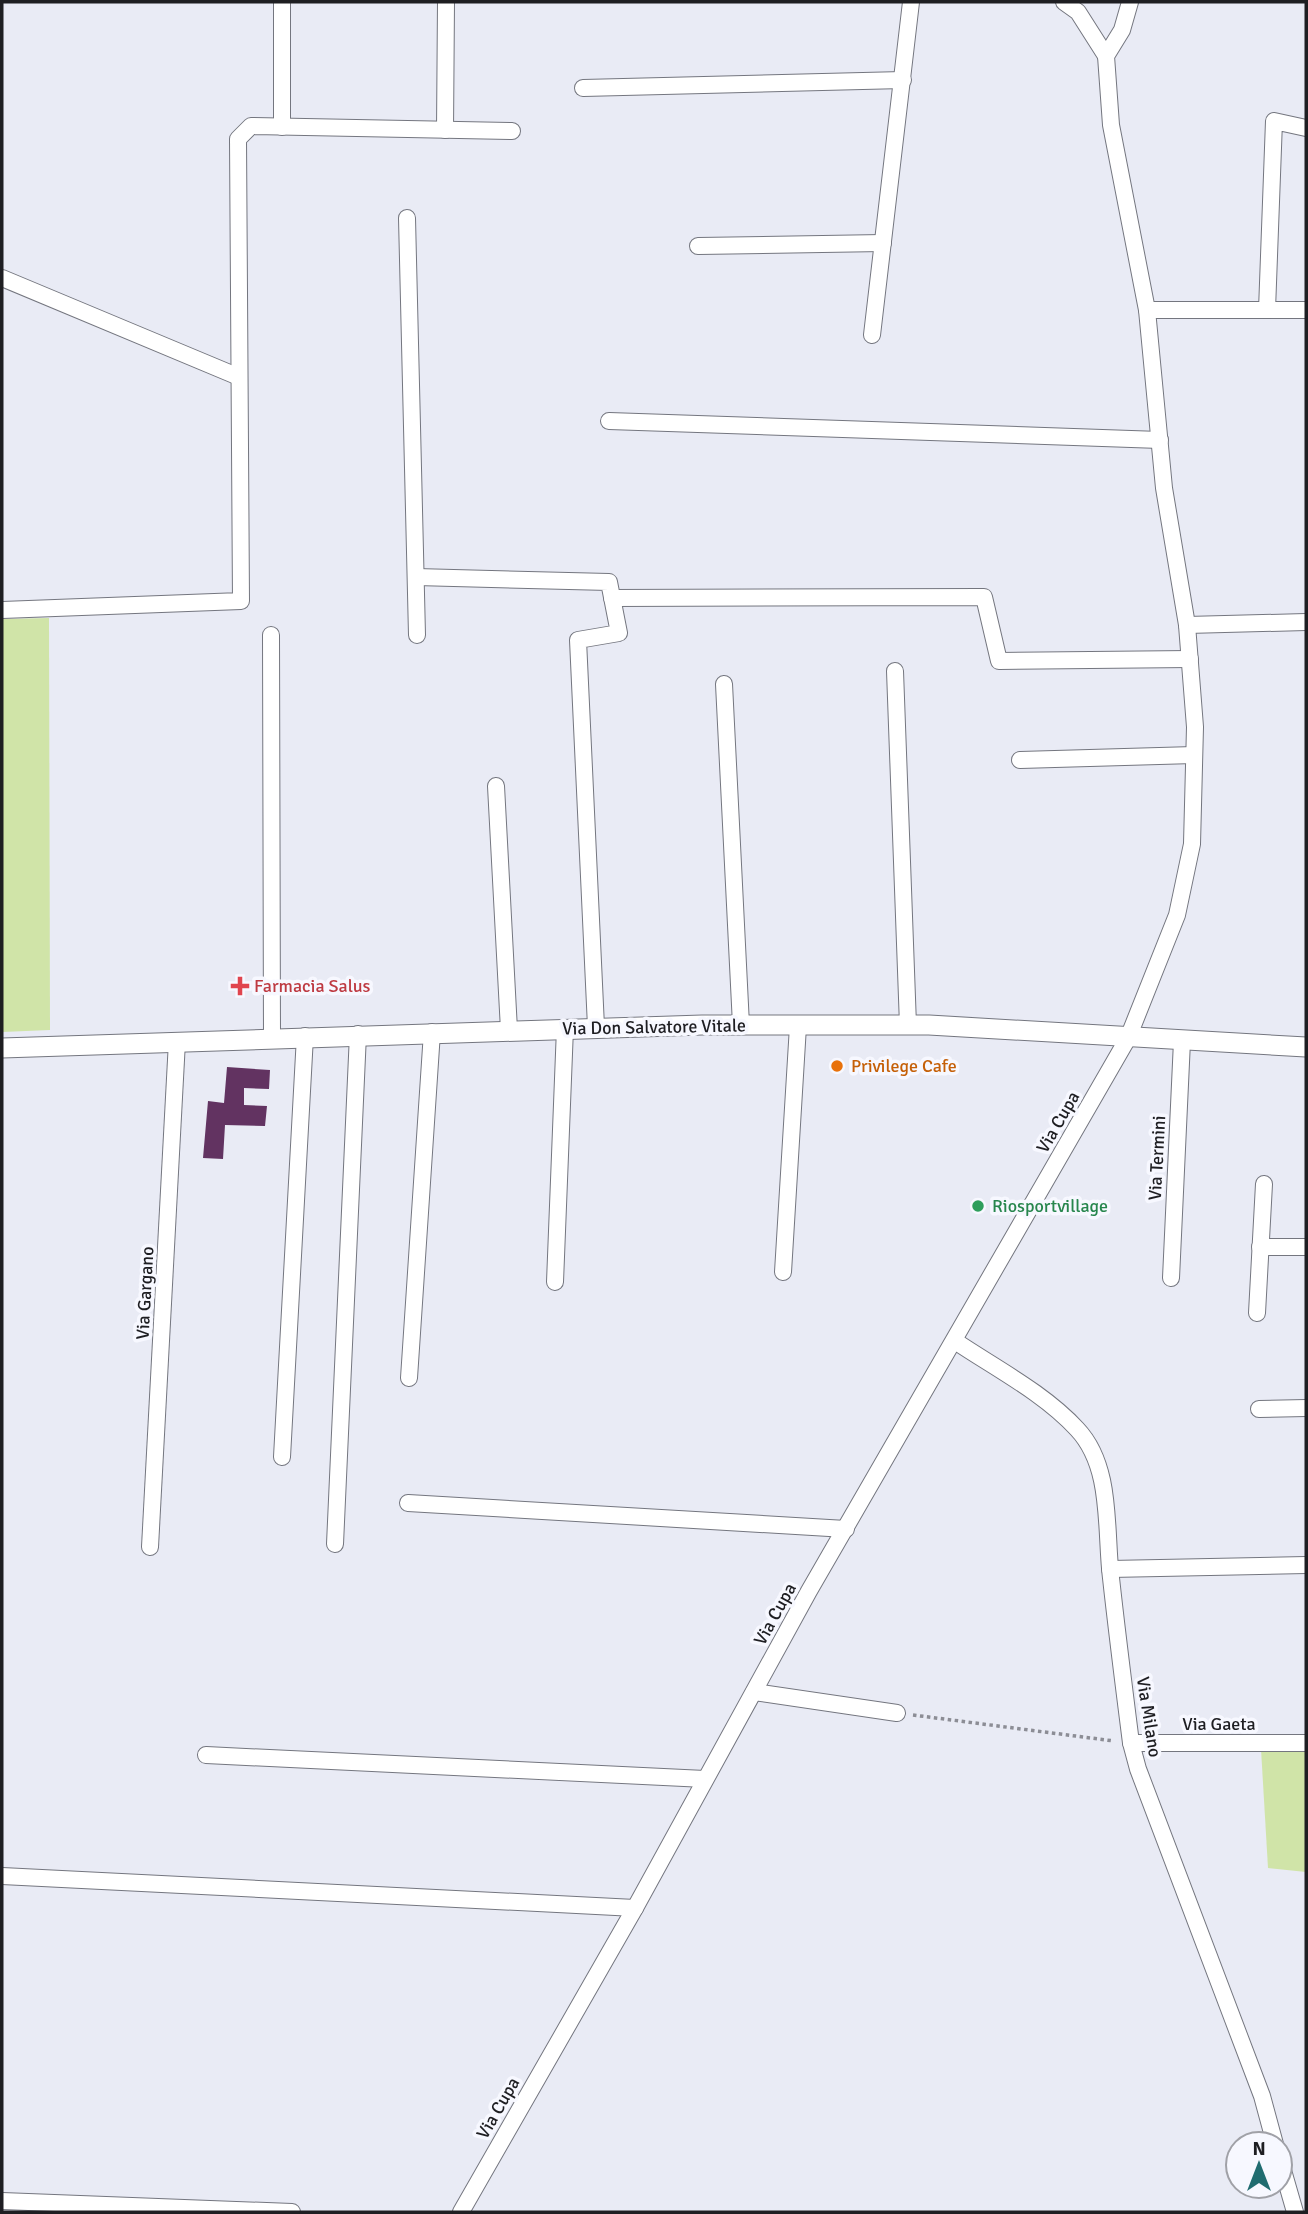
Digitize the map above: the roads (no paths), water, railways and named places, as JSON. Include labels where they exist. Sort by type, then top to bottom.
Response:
[{"type":"street","points":[[282,2],[282,127]]},
{"type":"street","points":[[445,130],[446,2]]},
{"type":"street","points":[[872,335],[911,2]]},
{"type":"street","points":[[1063,2],[1078,12],[1106,56],[1122,30],[1130,2]]},
{"type":"street","name":"Via Cupa","points":[[461,2212],[635,1908],[846,1529],[1128,1038],[1177,915],[1192,844],[1194,755],[1190,659],[1187,625],[1164,488],[1147,310],[1111,125],[1106,56]]},
{"type":"street","points":[[583,88],[903,80]]},
{"type":"street","points":[[1267,310],[1274,121],[1306,128]]},
{"type":"street","points":[[2,610],[241,601],[238,139],[251,126],[512,131]]},
{"type":"street","points":[[407,218],[417,635]]},
{"type":"street","points":[[698,246],[883,243]]},
{"type":"street","points":[[2,278],[240,377]]},
{"type":"street","points":[[1147,310],[1306,310]]},
{"type":"street","points":[[608,421],[1160,440]]},
{"type":"street","points":[[416,577],[608,582],[619,633],[578,640],[596,1027]]},
{"type":"street","points":[[612,598],[984,597],[999,661],[1190,659]]},
{"type":"street","points":[[1187,625],[1306,622]]},
{"type":"street","points":[[271,635],[272,1037]]},
{"type":"street","points":[[895,671],[908,1025]]},
{"type":"street","points":[[723,684],[741,1025]]},
{"type":"street","points":[[1020,760],[1194,755]]},
{"type":"street","points":[[496,786],[509,1030]]},
{"type":"street","name":"Via Don Salvatore Vitale","points":[[2,1048],[358,1034],[741,1025],[908,1025],[1306,1047]]},
{"type":"street","points":[[783,1272],[798,1026]]},
{"type":"street","points":[[555,1282],[565,1028]]},
{"type":"street","points":[[410,1378],[432,1032]]},
{"type":"street","points":[[335,1544],[358,1034]]},
{"type":"street","points":[[282,1457],[305,1036]]},
{"type":"street","name":"Via Gargano","points":[[150,1547],[177,1041]]},
{"type":"street","name":"Via Termini","points":[[1171,1278],[1182,1041]]},
{"type":"street","points":[[1257,1313],[1264,1184]]},
{"type":"street","points":[[1260,1247],[1306,1247]]},
{"type":"street","name":"Via Milano","points":[[955,1341],[1054,1409],[1079,1430],[1098,1466],[1105,1492],[1110,1569],[1131,1743],[1138,1769],[1262,2096],[1271,2130]]},
{"type":"street","points":[[1259,1409],[1306,1408]]},
{"type":"street","points":[[408,1503],[846,1529]]},
{"type":"street","points":[[1110,1569],[1306,1565]]},
{"type":"street","points":[[754,1692],[897,1713]]},
{"type":"street","name":"Via Gaeta","points":[[1131,1743],[1306,1743]]},
{"type":"street","points":[[206,1755],[705,1779]]},
{"type":"street","points":[[2,1876],[635,1908]]},
{"type":"street","points":[[2,2201],[292,2212]]},
{"type":"place","name":"Farmacia Salus","points":[[240,986]]},
{"type":"place","name":"Privilege Cafe","points":[[837,1066]]},
{"type":"place","name":"Riosportvillage","points":[[978,1206]]}]
